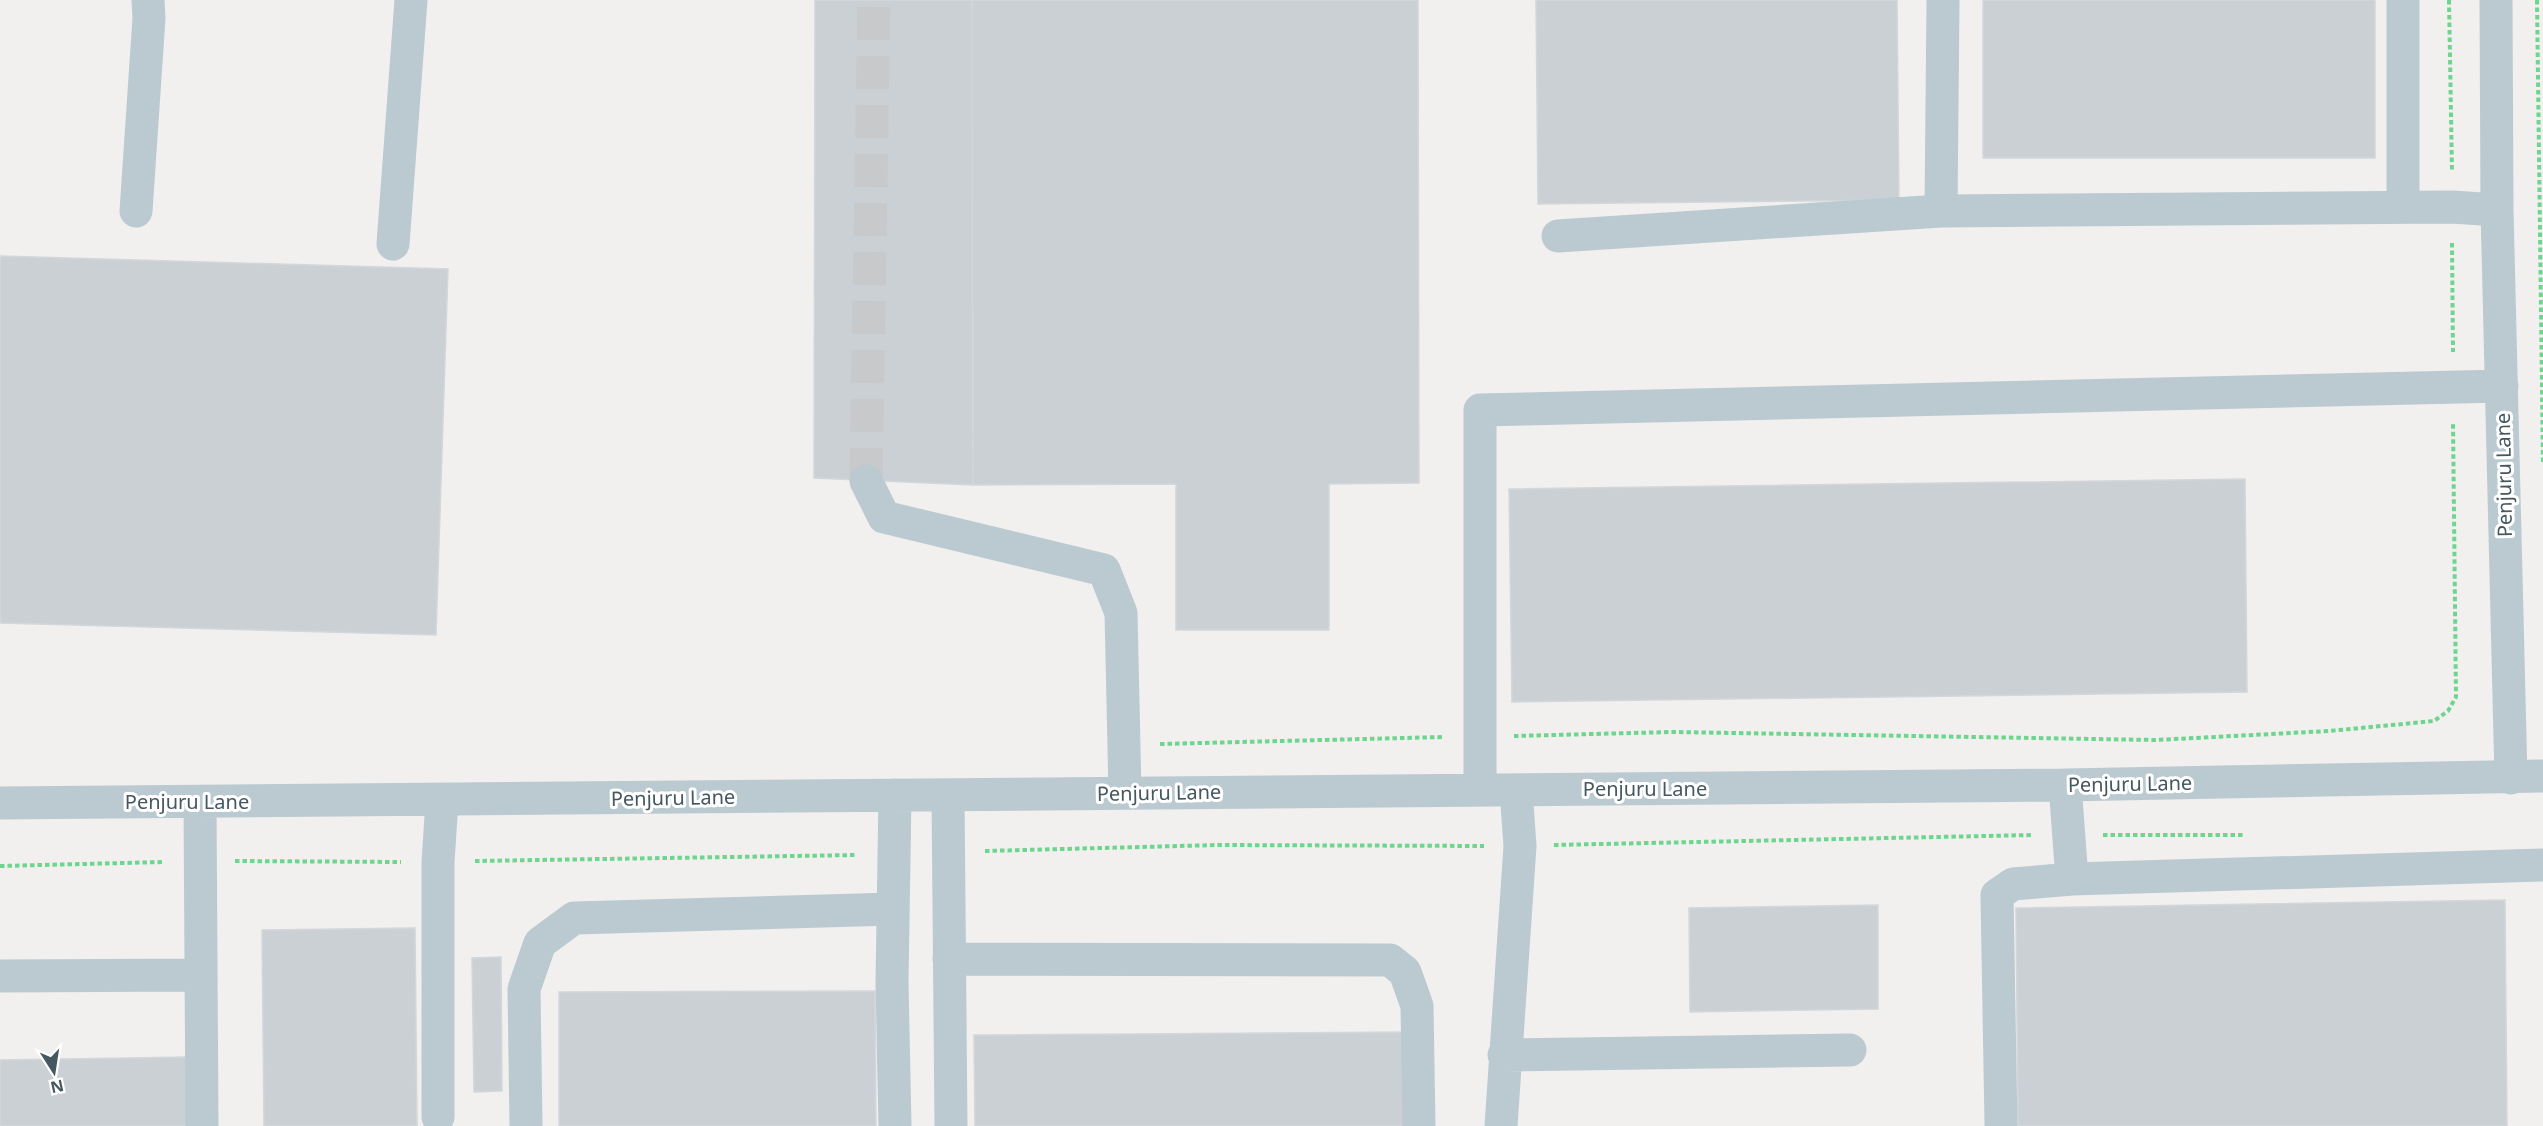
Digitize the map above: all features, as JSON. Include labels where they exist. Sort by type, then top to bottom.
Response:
[{"type":"street","points":[[136,211],[149,18],[148,0]]},
{"type":"street","points":[[393,244],[411,0]]},
{"type":"street","points":[[1941,211],[1943,0]]},
{"type":"street","points":[[2403,0],[2403,207]]},
{"type":"street","name":"Penjuru Lane","points":[[0,803],[442,801],[2065,785],[2511,778],[2498,210],[2496,0]]},
{"type":"street","points":[[1558,236],[1941,211],[2403,207],[2498,210]]},
{"type":"street","points":[[1480,790],[1480,410],[2502,386]]},
{"type":"street","points":[[867,481],[884,517],[1104,570],[1121,613],[1125,793]]},
{"type":"street","points":[[2511,778],[2543,776]]},
{"type":"street","points":[[2065,785],[2072,879]]},
{"type":"street","points":[[1501,1126],[1504,1055],[1520,846],[1516,790]]},
{"type":"street","points":[[895,795],[893,854],[895,1126]]},
{"type":"street","points":[[948,795],[951,1126]]},
{"type":"street","points":[[438,1117],[438,862],[442,801]]},
{"type":"street","points":[[200,802],[202,1126]]},
{"type":"street","points":[[2001,1126],[1997,895],[2013,884],[2072,879],[2543,865]]},
{"type":"street","points":[[526,1126],[524,989],[540,943],[574,918],[893,909]]},
{"type":"street","points":[[949,959],[1390,960],[1406,972],[1416,1006],[1419,1126]]},
{"type":"street","points":[[0,976],[201,975]]},
{"type":"street","points":[[1504,1055],[1850,1050]]},
{"type":"path","points":[[1123,745],[1673,732],[2156,740],[2329,731],[2434,721],[2448,711],[2456,697],[2450,0]]},
{"type":"path","points":[[2537,0],[2543,463]]},
{"type":"path","points":[[948,852],[1218,845],[1520,846],[2069,835],[2245,835]]},
{"type":"path","points":[[0,866],[200,861],[438,862],[893,854]]},
{"type":"building","points":[[815,0],[972,0],[973,485],[814,478]]},
{"type":"building","points":[[972,0],[1418,0],[1419,483],[1329,484],[1329,630],[1176,630],[1176,484],[973,485]]},
{"type":"building","points":[[1536,0],[1897,0],[1899,200],[1538,204]]},
{"type":"building","points":[[1983,0],[2375,0],[2375,158],[1983,158]]},
{"type":"building","points":[[0,256],[448,269],[436,635],[0,623]]},
{"type":"building","points":[[2245,479],[2247,692],[1512,702],[1509,489]]},
{"type":"building","points":[[2505,900],[2507,1126],[2018,1126],[2016,908]]},
{"type":"building","points":[[1878,905],[1878,1009],[1690,1012],[1689,908]]},
{"type":"building","points":[[415,928],[417,1126],[264,1126],[262,930]]},
{"type":"building","points":[[501,957],[502,1091],[474,1092],[472,958]]},
{"type":"building","points":[[875,991],[876,1126],[559,1126],[559,992]]},
{"type":"building","points":[[1409,1032],[1409,1126],[975,1126],[974,1035]]},
{"type":"building","points":[[186,1057],[187,1126],[0,1126],[0,1060]]},
{"type":"tunnel","points":[[866,481],[874,0]]}]
